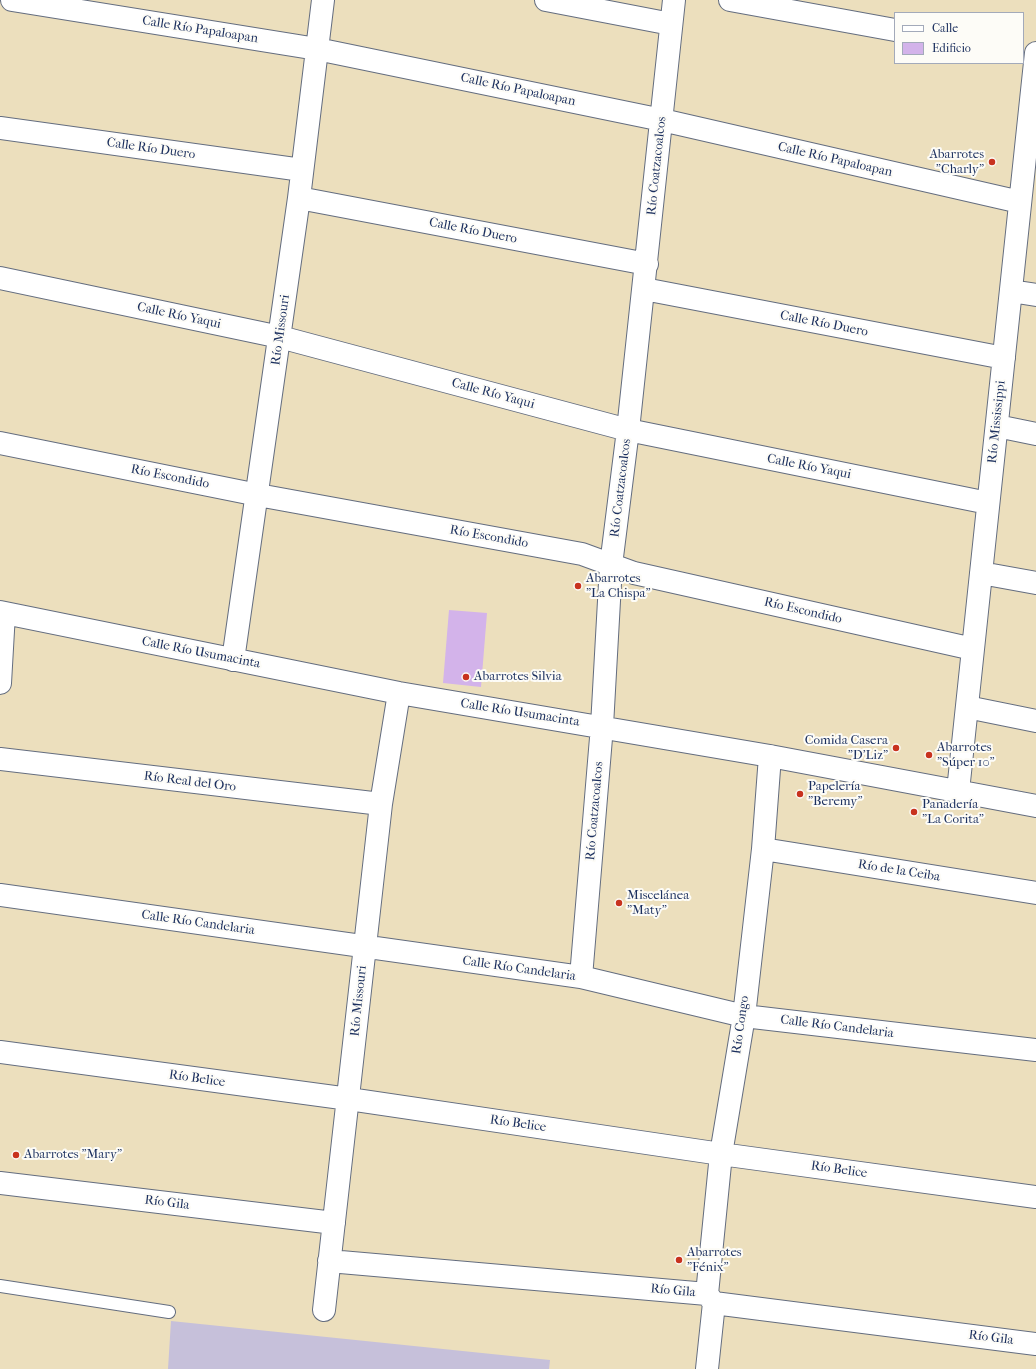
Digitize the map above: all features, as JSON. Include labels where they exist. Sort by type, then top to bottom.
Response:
[{"type":"street","name":"Calle Río Papaloapan","points":[[12,0],[317,49],[662,120],[1020,202]]},
{"type":"street","name":"Río Missouri","points":[[233,660],[258,495],[299,198],[323,0]]},
{"type":"street","points":[[546,0],[671,24]]},
{"type":"street","name":"Río Coatzacoalcos","points":[[581,977],[602,726],[611,565],[647,264],[674,0]]},
{"type":"street","points":[[730,0],[894,30]]},
{"type":"street","points":[[1024,53],[1036,54]]},
{"type":"street","name":"Río Mississippi","points":[[958,791],[1020,202],[1031,149],[1036,54]]},
{"type":"street","name":"Calle Río Duero","points":[[0,128],[302,170]]},
{"type":"street","name":"Calle Río Duero","points":[[299,198],[647,264]]},
{"type":"street","name":"Calle Río Yaqui","points":[[0,278],[280,337],[628,430],[988,503]]},
{"type":"street","name":"Calle Río Duero","points":[[644,289],[1004,358]]},
{"type":"street","points":[[1011,291],[1036,295]]},
{"type":"street","points":[[997,426],[1036,434]]},
{"type":"street","name":"Río Escondido","points":[[0,443],[258,495],[582,554],[634,573],[973,649]]},
{"type":"street","points":[[981,573],[1036,583]]},
{"type":"street","points":[[0,683],[2,613]]},
{"type":"street","name":"Calle Río Usumacinta","points":[[2,613],[399,693],[602,726],[1036,806]]},
{"type":"street","name":"Río Missouri","points":[[324,1310],[349,1099],[364,947],[381,804],[399,693]]},
{"type":"street","points":[[967,707],[1036,721]]},
{"type":"street","name":"Río Congo","points":[[707,1369],[710,1298],[722,1154],[744,1016],[763,849],[770,756]]},
{"type":"street","name":"Río Real del Oro","points":[[0,759],[381,804]]},
{"type":"street","name":"Río de la Ceiba","points":[[763,849],[1036,893]]},
{"type":"street","name":"Calle Río Candelaria","points":[[0,895],[581,977],[744,1016],[1036,1050]]},
{"type":"street","name":"Río Belice","points":[[0,1052],[349,1099],[722,1154],[1036,1197]]},
{"type":"street","name":"Río Gila","points":[[0,1183],[334,1223]]},
{"type":"street","name":"Río Gila","points":[[329,1260],[710,1298],[1036,1344]]},
{"type":"lane","points":[[0,1286],[169,1312]]},
{"type":"shaded area","points":[[171,1321],[550,1360],[549,1369],[168,1369]]},
{"type":"building","points":[[449,610],[487,613],[481,687],[443,683]]},
{"type":"place","name":"Abarrotes \"Charly\"","points":[[992,162]]},
{"type":"place","name":"Abarrotes \"La Chispa\"","points":[[578,586]]},
{"type":"place","name":"Abarrotes Silvia","points":[[466,677]]},
{"type":"place","name":"Comida Casera \"D'Liz\"","points":[[896,748]]},
{"type":"place","name":"Abarrotes \"Súper 10\"","points":[[929,755]]},
{"type":"place","name":"Papelería \"Beremy\"","points":[[800,794]]},
{"type":"place","name":"Panadería \"La Corita\"","points":[[914,812]]},
{"type":"place","name":"Miscelánea \"Maty\"","points":[[619,903]]},
{"type":"place","name":"Abarrotes \"Mary\"","points":[[16,1155]]},
{"type":"place","name":"Abarrotes \"Fénix\"","points":[[679,1260]]}]
